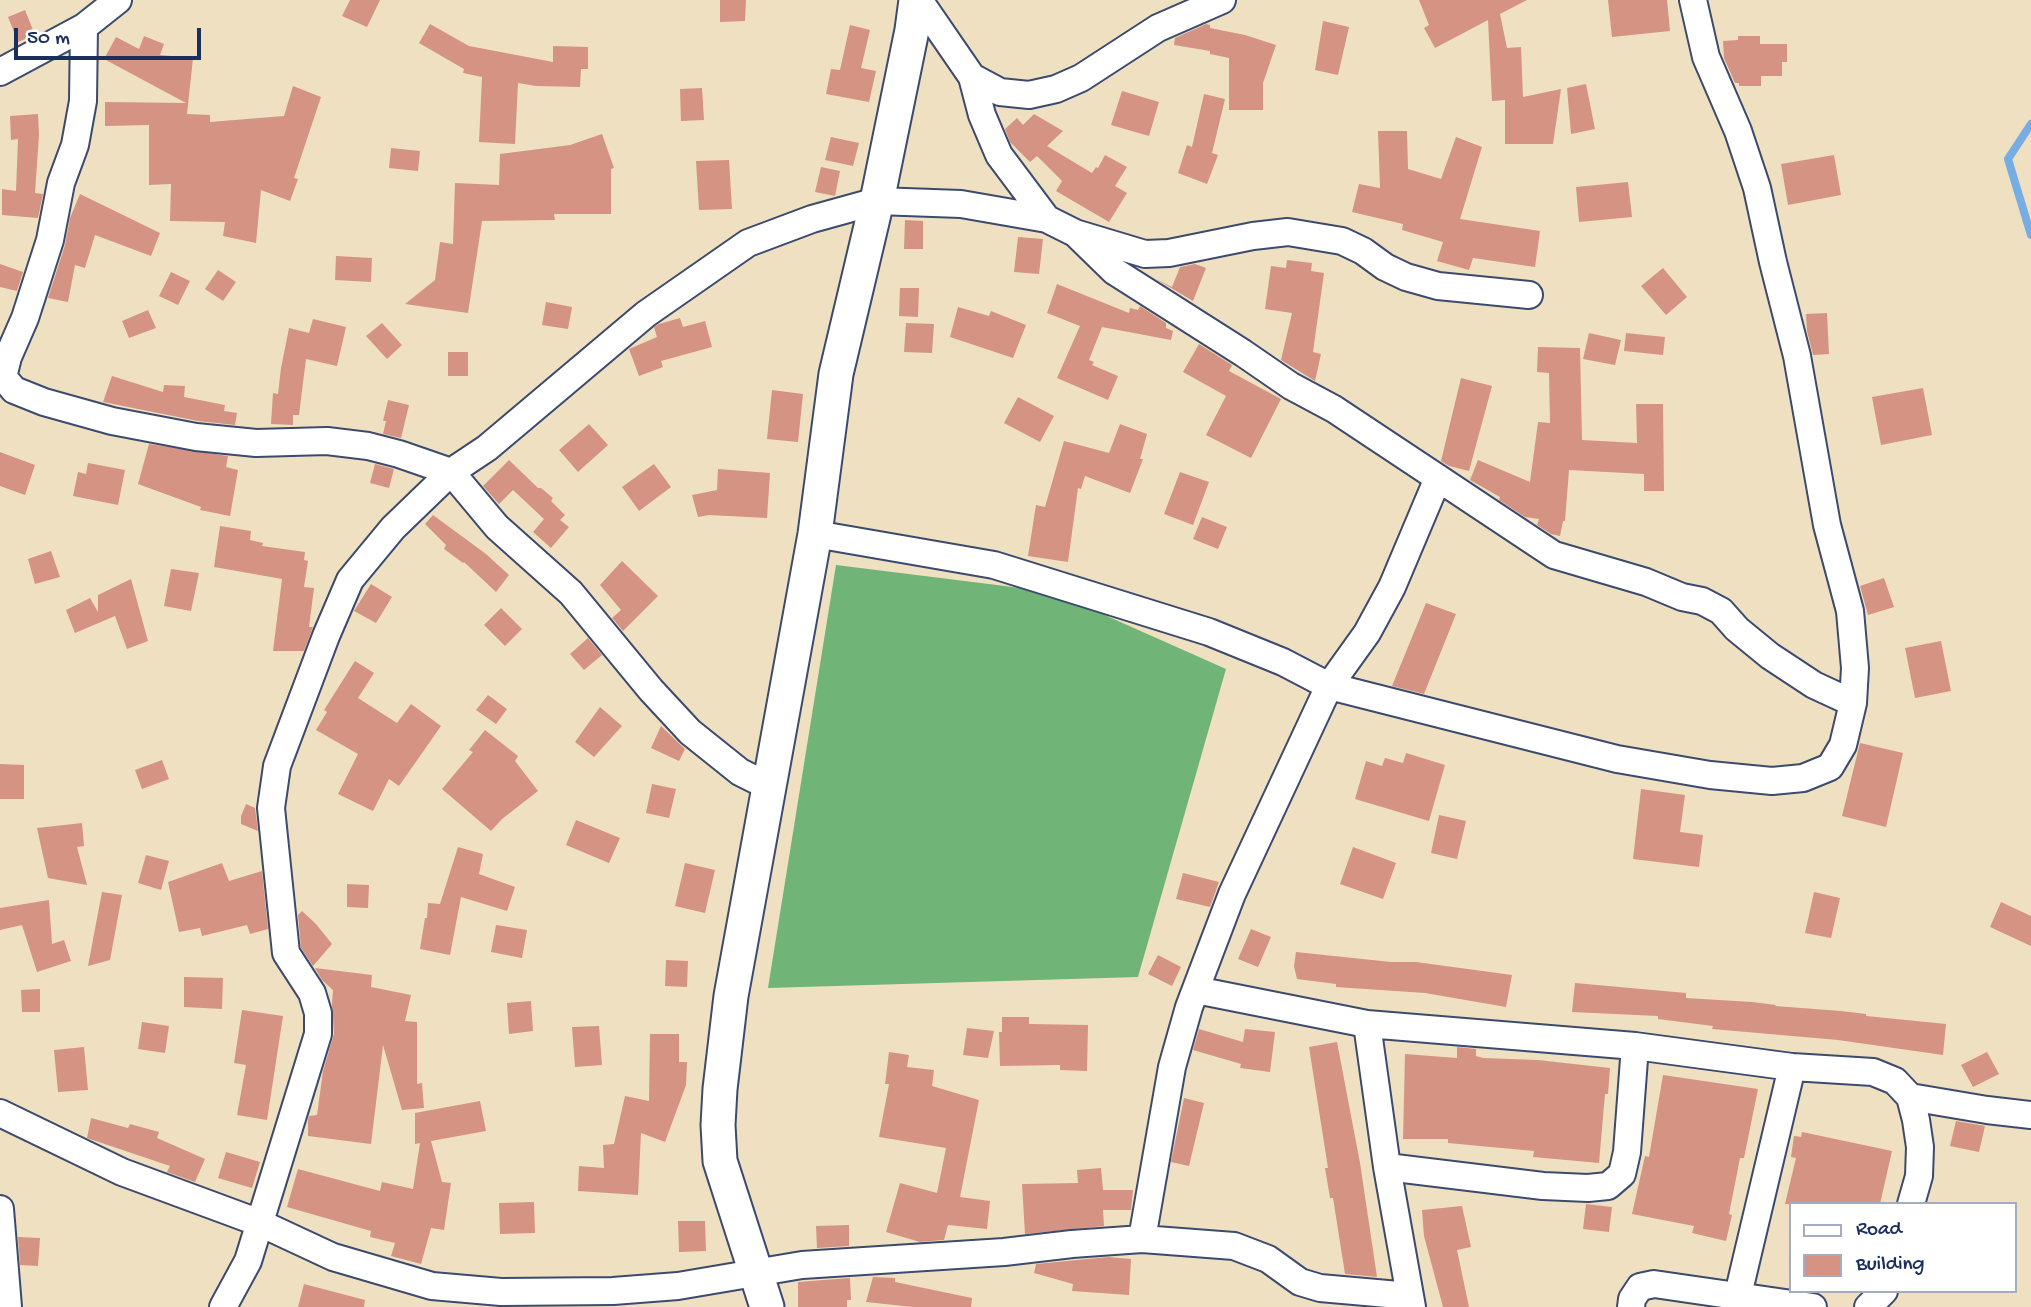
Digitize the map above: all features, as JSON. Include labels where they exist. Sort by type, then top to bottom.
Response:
[{"type":"street","points":[[0,72],[85,27],[118,0]]},
{"type":"street","points":[[918,0],[972,77],[982,115],[999,155],[1047,219]]},
{"type":"street","points":[[767,1307],[720,1161],[718,1125],[731,996],[815,534],[836,374],[877,201],[918,0]]},
{"type":"street","points":[[815,534],[994,565],[1209,632],[1283,662],[1329,686],[1617,759],[1710,775],[1772,781],[1802,778],[1830,767],[1843,745],[1853,703],[1855,668],[1850,611],[1827,525],[1797,356],[1757,188],[1738,131],[1706,57],[1693,0]]},
{"type":"street","points":[[972,77],[1000,92],[1029,94],[1056,89],[1081,78],[1158,27],[1205,2]]},
{"type":"street","points":[[85,27],[83,101],[75,145],[61,183],[50,240],[3,377],[14,390],[44,402],[112,421],[195,437],[256,443],[327,441],[368,446],[451,472],[497,527],[571,593],[651,690],[690,732],[740,772],[770,787]]},
{"type":"street","points":[[223,1307],[248,1261],[318,1034],[318,1013],[312,993],[286,953],[271,808],[277,766],[350,580],[393,528],[451,472],[487,448],[646,314],[748,243],[812,219],[877,201],[961,204],[1047,219],[1075,233],[1144,254],[1170,253],[1253,236],[1288,232],[1342,241],[1395,272],[1438,286],[1529,295]]},
{"type":"street","points":[[1075,233],[1114,271],[1291,386],[1334,409],[1554,555],[1646,582],[1682,597],[1702,601],[1721,611],[1737,629],[1770,656],[1814,685],[1853,703]]},
{"type":"street","points":[[1142,1239],[1172,1068],[1196,990],[1232,894],[1329,686],[1367,633],[1392,587],[1438,478]]},
{"type":"street","points":[[1196,990],[1367,1024],[1635,1046],[1791,1067],[1873,1072],[1895,1081],[1910,1097],[1920,1147],[1919,1176],[1912,1202]]},
{"type":"street","points":[[0,1113],[122,1172],[260,1223],[333,1256],[432,1286],[501,1292],[613,1291],[678,1286],[802,1265],[1004,1252],[1142,1239],[1234,1246],[1268,1259],[1300,1282],[1320,1288],[1411,1301],[1387,1167],[1367,1024]]},
{"type":"street","points":[[1387,1167],[1543,1186],[1608,1186],[1622,1174],[1628,1152],[1635,1046]]},
{"type":"street","points":[[1738,1296],[1791,1067]]},
{"type":"street","points":[[1910,1097],[1987,1111],[2031,1115]]},
{"type":"street","points":[[0,1209],[8,1307]]},
{"type":"street","points":[[1631,1307],[1632,1299],[1640,1287],[1654,1284],[1813,1307]]},
{"type":"street","points":[[501,1292],[533,1307]]},
{"type":"street","points":[[1868,1307],[1882,1293]]},
{"type":"green space","points":[[836,565],[1053,592],[1226,669],[1138,977],[768,988]]},
{"type":"building","points":[[350,0],[380,0],[367,27],[342,16]]},
{"type":"building","points":[[720,0],[746,0],[745,21],[720,22]]},
{"type":"building","points":[[1419,0],[1527,0],[1500,14],[1507,48],[1521,47],[1523,97],[1561,89],[1553,144],[1505,144],[1505,100],[1492,101],[1488,20],[1435,48],[1424,28],[1429,25]]},
{"type":"building","points":[[1608,0],[1667,0],[1670,31],[1612,37]]},
{"type":"building","points":[[25,10],[35,35],[18,42],[8,17]]},
{"type":"building","points":[[1323,21],[1349,27],[1338,75],[1315,70]]},
{"type":"building","points":[[430,24],[469,46],[553,62],[553,46],[588,47],[588,69],[581,69],[580,87],[518,83],[515,144],[479,142],[482,77],[463,73],[464,69],[419,43]]},
{"type":"building","points":[[1206,24],[1210,25],[1210,28],[1276,45],[1263,83],[1263,110],[1229,110],[1229,58],[1210,54],[1210,51],[1174,45],[1175,38]]},
{"type":"building","points":[[850,25],[870,30],[861,68],[876,71],[869,102],[826,94],[831,69],[840,70]]},
{"type":"building","points":[[144,36],[164,44],[160,55],[193,58],[187,114],[210,115],[210,122],[284,116],[293,86],[321,97],[294,178],[298,179],[290,201],[261,190],[256,243],[223,236],[225,222],[170,221],[171,184],[149,185],[149,125],[105,126],[105,102],[186,103],[104,59],[116,37],[139,49]]},
{"type":"building","points":[[1738,36],[1760,36],[1760,44],[1787,44],[1787,62],[1782,62],[1782,76],[1761,76],[1761,86],[1739,86],[1739,83],[1735,83],[1724,58],[1723,41],[1738,40]]},
{"type":"building","points":[[1586,84],[1595,129],[1571,134],[1567,88]]},
{"type":"building","points":[[702,88],[704,120],[681,121],[680,89]]},
{"type":"building","points":[[1122,91],[1159,102],[1149,136],[1111,125]]},
{"type":"building","points":[[1204,94],[1225,99],[1212,153],[1218,155],[1207,184],[1178,173],[1187,145],[1192,147]]},
{"type":"building","points":[[38,114],[35,193],[43,194],[38,218],[2,215],[2,189],[16,191],[18,139],[11,140],[10,116]]},
{"type":"building","points":[[1034,114],[1063,131],[1047,146],[1092,173],[1105,155],[1127,167],[1115,186],[1127,193],[1109,222],[1056,191],[1062,181],[1037,156],[1030,162],[1010,142],[1005,129],[1017,118],[1023,125]]},
{"type":"building","points":[[1378,131],[1407,131],[1408,169],[1441,179],[1456,137],[1482,147],[1460,219],[1540,231],[1535,267],[1473,258],[1469,270],[1437,261],[1443,242],[1402,230],[1403,224],[1352,212],[1359,184],[1380,188]]},
{"type":"building","points":[[602,134],[614,168],[611,169],[611,214],[554,214],[555,220],[482,221],[468,313],[405,304],[435,280],[440,242],[453,244],[455,183],[499,185],[500,154],[570,145]]},
{"type":"building","points":[[831,137],[859,143],[853,166],[825,160]]},
{"type":"building","points":[[391,148],[420,151],[418,171],[389,168]]},
{"type":"building","points":[[1834,155],[1841,195],[1788,205],[1781,164]]},
{"type":"building","points":[[729,160],[732,209],[699,210],[696,161]]},
{"type":"building","points":[[821,167],[840,171],[835,196],[815,192]]},
{"type":"building","points":[[1628,182],[1632,217],[1579,222],[1576,187]]},
{"type":"building","points":[[80,194],[160,233],[151,256],[95,235],[85,268],[75,265],[68,302],[48,298],[65,245],[70,218]]},
{"type":"building","points":[[905,220],[923,221],[923,249],[904,249]]},
{"type":"building","points":[[1018,237],[1043,239],[1039,274],[1014,272]]},
{"type":"building","points":[[336,256],[372,258],[371,282],[335,280]]},
{"type":"building","points":[[1287,260],[1312,263],[1311,271],[1324,273],[1313,352],[1321,354],[1315,381],[1281,360],[1292,313],[1265,309],[1271,266],[1286,268]]},
{"type":"building","points":[[0,264],[23,272],[17,291],[0,287]]},
{"type":"building","points":[[1195,264],[1206,268],[1193,301],[1156,279],[1172,287],[1180,267]]},
{"type":"building","points":[[1663,268],[1687,297],[1666,315],[1641,286]]},
{"type":"building","points":[[218,270],[236,282],[223,301],[205,289]]},
{"type":"building","points":[[171,272],[190,281],[178,305],[159,296]]},
{"type":"building","points":[[1057,284],[1129,313],[1130,308],[1138,310],[1140,306],[1166,323],[1166,328],[1173,331],[1171,340],[1102,327],[1089,360],[1094,362],[1092,365],[1118,376],[1108,400],[1057,378],[1080,326],[1047,313]]},
{"type":"building","points":[[900,288],[919,288],[918,317],[899,316]]},
{"type":"building","points":[[546,302],[572,307],[568,329],[542,325]]},
{"type":"building","points":[[958,307],[989,316],[991,311],[1026,325],[1013,358],[950,337]]},
{"type":"building","points":[[148,310],[156,328],[129,338],[122,321]]},
{"type":"building","points":[[1827,313],[1829,354],[1813,355],[1806,314]]},
{"type":"building","points":[[680,318],[683,327],[705,321],[712,347],[661,361],[663,367],[639,376],[629,349],[657,337],[654,327]]},
{"type":"building","points":[[313,319],[346,327],[337,366],[306,359],[299,415],[293,415],[293,425],[271,424],[273,393],[278,394],[289,328],[309,333]]},
{"type":"building","points":[[382,323],[402,345],[387,359],[366,336]]},
{"type":"building","points":[[906,323],[934,324],[932,353],[904,352]]},
{"type":"building","points":[[1589,333],[1621,340],[1615,365],[1583,359]]},
{"type":"building","points":[[1626,333],[1665,337],[1663,355],[1624,351]]},
{"type":"building","points":[[1199,344],[1232,365],[1229,371],[1281,399],[1251,458],[1206,435],[1226,396],[1183,372]]},
{"type":"building","points":[[1538,347],[1580,348],[1582,440],[1637,443],[1636,404],[1663,404],[1664,491],[1644,491],[1644,474],[1569,470],[1565,521],[1560,536],[1537,525],[1539,519],[1525,517],[1499,500],[1500,497],[1470,480],[1478,460],[1530,482],[1538,422],[1550,423],[1549,373],[1537,372]]},
{"type":"building","points":[[448,352],[468,352],[468,376],[448,376]]},
{"type":"building","points":[[112,376],[163,392],[164,385],[185,386],[184,397],[225,405],[224,411],[237,413],[235,425],[198,421],[103,402]]},
{"type":"building","points":[[1461,378],[1492,386],[1469,471],[1441,461]]},
{"type":"building","points":[[1923,388],[1932,435],[1881,445],[1872,397]]},
{"type":"building","points":[[772,390],[803,394],[798,442],[767,439]]},
{"type":"building","points":[[1018,397],[1054,416],[1040,442],[1004,423]]},
{"type":"building","points":[[388,400],[409,405],[401,438],[383,434]]},
{"type":"building","points":[[589,424],[608,445],[578,472],[559,450]]},
{"type":"building","points":[[1120,424],[1147,434],[1140,459],[1143,459],[1130,493],[1085,476],[1081,489],[1078,488],[1068,562],[1028,556],[1036,505],[1045,507],[1064,441],[1109,453]]},
{"type":"building","points":[[149,444],[228,456],[226,467],[238,470],[230,516],[200,510],[201,507],[138,484]]},
{"type":"building","points":[[0,452],[35,465],[25,495],[0,486]]},
{"type":"building","points":[[509,460],[538,488],[553,498],[551,501],[565,515],[560,520],[569,527],[551,548],[533,532],[544,519],[513,490],[499,504],[483,486]]},
{"type":"building","points":[[88,463],[125,470],[118,505],[73,496],[78,472],[86,474]]},
{"type":"building","points":[[375,464],[394,469],[389,488],[370,483]]},
{"type":"building","points":[[654,464],[671,487],[639,511],[622,487]]},
{"type":"building","points":[[718,469],[770,473],[767,518],[709,515],[698,517],[692,495],[717,490]]},
{"type":"building","points":[[1180,472],[1209,482],[1193,525],[1164,514]]},
{"type":"building","points":[[433,515],[486,554],[509,575],[496,592],[464,562],[444,549],[446,545],[425,524]]},
{"type":"building","points":[[1202,517],[1227,527],[1218,549],[1193,539]]},
{"type":"building","points":[[220,526],[251,531],[250,540],[263,543],[262,546],[305,552],[304,560],[308,561],[304,587],[314,588],[309,627],[313,627],[304,651],[273,651],[282,579],[214,567]]},
{"type":"building","points":[[51,551],[60,577],[35,584],[28,559]]},
{"type":"building","points":[[622,561],[658,596],[623,631],[612,618],[621,610],[600,585]]},
{"type":"building","points":[[171,569],[199,573],[191,611],[164,606]]},
{"type":"building","points":[[1884,578],[1894,607],[1868,615],[1860,586]]},
{"type":"building","points":[[131,579],[148,641],[127,649],[115,616],[75,633],[66,610],[90,598],[98,612],[98,595]]},
{"type":"building","points":[[371,584],[392,597],[376,623],[354,611]]},
{"type":"building","points":[[1426,603],[1456,614],[1424,694],[1392,686]]},
{"type":"building","points":[[501,608],[522,629],[505,646],[484,625]]},
{"type":"building","points":[[588,638],[602,655],[584,670],[570,654]]},
{"type":"building","points":[[1941,641],[1951,691],[1915,698],[1905,648]]},
{"type":"building","points":[[355,661],[374,673],[358,698],[397,723],[411,704],[441,726],[399,786],[389,779],[373,811],[338,794],[358,754],[316,730],[327,712],[324,710]]},
{"type":"building","points":[[488,695],[507,709],[496,724],[476,710]]},
{"type":"building","points":[[600,707],[622,726],[594,757],[575,742]]},
{"type":"building","points":[[661,726],[685,749],[679,761],[651,748]]},
{"type":"building","points":[[485,730],[518,756],[515,761],[538,791],[491,831],[442,789],[473,752],[469,750]]},
{"type":"building","points":[[1860,743],[1903,753],[1886,827],[1842,816]]},
{"type":"building","points":[[1406,753],[1445,765],[1429,821],[1355,799],[1366,761],[1382,766],[1385,758],[1403,763]]},
{"type":"building","points":[[162,760],[169,779],[142,789],[135,770]]},
{"type":"building","points":[[0,764],[24,765],[24,799],[0,799]]},
{"type":"building","points":[[652,784],[676,789],[669,818],[646,813]]},
{"type":"building","points":[[1641,789],[1685,795],[1680,832],[1703,835],[1699,867],[1633,859]]},
{"type":"building","points":[[246,804],[255,808],[258,831],[241,824]]},
{"type":"building","points":[[1439,815],[1466,821],[1457,859],[1431,853]]},
{"type":"building","points":[[576,820],[620,838],[609,863],[566,845]]},
{"type":"building","points":[[82,823],[84,846],[77,847],[87,885],[48,878],[37,828]]},
{"type":"building","points":[[458,847],[483,854],[479,874],[515,887],[507,911],[461,897],[450,955],[420,949],[428,903],[440,904]]},
{"type":"building","points":[[1353,847],[1396,863],[1383,899],[1340,884]]},
{"type":"building","points":[[146,855],[169,861],[161,890],[138,883]]},
{"type":"building","points":[[222,863],[229,881],[262,871],[268,929],[250,934],[247,925],[202,936],[200,928],[179,932],[168,882]]},
{"type":"building","points":[[685,863],[715,870],[705,913],[675,906]]},
{"type":"building","points":[[1183,873],[1219,882],[1210,907],[1176,899]]},
{"type":"building","points":[[347,884],[369,885],[368,908],[347,907]]},
{"type":"building","points":[[102,892],[122,895],[110,960],[88,966]]},
{"type":"building","points":[[1814,892],[1840,898],[1831,938],[1805,933]]},
{"type":"building","points":[[49,900],[52,944],[64,940],[71,961],[37,972],[22,925],[0,930],[0,908]]},
{"type":"building","points":[[2001,902],[2031,916],[2031,946],[1990,927]]},
{"type":"building","points":[[302,911],[332,944],[313,966],[301,948],[298,915]]},
{"type":"building","points":[[496,925],[527,930],[522,958],[491,952]]},
{"type":"building","points":[[1251,929],[1271,937],[1258,967],[1238,959]]},
{"type":"building","points":[[1296,952],[1416,962],[1512,975],[1506,1007],[1425,993],[1336,987],[1336,984],[1297,979],[1294,966]]},
{"type":"building","points":[[1158,955],[1181,967],[1172,986],[1148,974]]},
{"type":"building","points":[[666,960],[688,961],[687,987],[665,986]]},
{"type":"building","points":[[315,968],[372,975],[371,987],[411,995],[405,1021],[417,1022],[417,1084],[422,1083],[424,1108],[402,1110],[383,1045],[371,1144],[308,1136],[309,1116],[317,1115],[323,1071],[334,1034],[333,990],[322,980]]},
{"type":"building","points":[[184,977],[223,978],[222,1009],[184,1007]]},
{"type":"building","points":[[1575,983],[1686,993],[1686,998],[1752,1002],[1946,1024],[1943,1055],[1838,1040],[1712,1029],[1713,1026],[1658,1019],[1658,1016],[1572,1012]]},
{"type":"building","points":[[40,989],[40,1012],[22,1012],[21,990]]},
{"type":"building","points":[[531,1001],[533,1031],[509,1034],[507,1003]]},
{"type":"building","points":[[242,1010],[283,1016],[267,1120],[237,1115],[246,1065],[234,1063]]},
{"type":"building","points":[[1002,1017],[1029,1017],[1029,1024],[1088,1025],[1087,1071],[1060,1070],[1060,1065],[1000,1066],[999,1032],[1002,1032]]},
{"type":"building","points":[[142,1022],[169,1026],[165,1053],[138,1049]]},
{"type":"building","points":[[599,1026],[602,1065],[575,1067],[572,1027]]},
{"type":"building","points":[[967,1028],[994,1031],[988,1058],[963,1055]]},
{"type":"building","points":[[1199,1029],[1243,1042],[1245,1029],[1275,1032],[1270,1072],[1240,1068],[1241,1064],[1193,1050]]},
{"type":"building","points":[[650,1034],[679,1034],[679,1062],[687,1062],[686,1085],[665,1142],[641,1133],[638,1195],[578,1191],[579,1166],[604,1168],[603,1145],[614,1144],[625,1096],[649,1101]]},
{"type":"building","points":[[1337,1042],[1360,1163],[1377,1277],[1345,1274],[1333,1198],[1330,1198],[1325,1168],[1328,1168],[1309,1047]]},
{"type":"building","points":[[84,1047],[88,1090],[58,1092],[54,1050]]},
{"type":"building","points":[[1457,1047],[1476,1049],[1476,1056],[1483,1058],[1538,1060],[1610,1068],[1599,1163],[1533,1157],[1534,1151],[1448,1143],[1448,1139],[1403,1139],[1405,1054],[1457,1058]]},
{"type":"building","points":[[889,1052],[909,1055],[907,1067],[934,1070],[932,1086],[979,1100],[960,1197],[990,1201],[987,1229],[948,1225],[944,1240],[920,1242],[886,1232],[900,1183],[937,1193],[946,1148],[879,1137],[889,1084],[885,1084]]},
{"type":"building","points":[[1987,1052],[1999,1074],[1973,1087],[1961,1065]]},
{"type":"building","points":[[1663,1075],[1758,1089],[1744,1158],[1740,1158],[1726,1241],[1692,1233],[1694,1226],[1632,1214],[1645,1156],[1649,1157]]},
{"type":"building","points":[[1184,1098],[1204,1103],[1189,1166],[1171,1162]]},
{"type":"building","points":[[480,1101],[486,1131],[431,1141],[442,1182],[451,1183],[444,1230],[431,1228],[421,1264],[391,1256],[395,1243],[370,1237],[371,1231],[287,1207],[298,1169],[380,1191],[382,1182],[413,1189],[420,1143],[415,1144],[415,1113]]},
{"type":"building","points":[[91,1118],[128,1128],[130,1124],[159,1132],[157,1138],[205,1159],[195,1182],[167,1172],[170,1166],[87,1138]]},
{"type":"building","points":[[1956,1121],[1985,1126],[1979,1152],[1950,1146]]},
{"type":"building","points":[[1802,1132],[1892,1151],[1880,1202],[1785,1204],[1796,1158],[1791,1157],[1794,1136],[1801,1137]]},
{"type":"building","points":[[226,1152],[260,1162],[252,1188],[218,1178]]},
{"type":"building","points":[[1101,1168],[1103,1190],[1133,1190],[1131,1210],[1103,1210],[1104,1226],[1025,1234],[1022,1184],[1078,1183],[1077,1170]]},
{"type":"building","points":[[534,1202],[535,1233],[500,1234],[499,1203]]},
{"type":"building","points":[[1586,1204],[1612,1207],[1609,1232],[1583,1229]]},
{"type":"building","points":[[1462,1206],[1471,1247],[1457,1250],[1469,1307],[1443,1307],[1424,1236],[1422,1210]]},
{"type":"building","points":[[678,1221],[705,1221],[706,1251],[679,1252]]},
{"type":"building","points":[[849,1225],[849,1246],[817,1248],[816,1226]]},
{"type":"building","points":[[18,1237],[40,1238],[38,1266],[20,1265]]},
{"type":"building","points":[[1108,1257],[1131,1259],[1129,1295],[1072,1291],[1073,1284],[1034,1273],[1036,1264]]},
{"type":"building","points":[[873,1277],[895,1278],[895,1282],[972,1298],[971,1307],[913,1307],[866,1302]]},
{"type":"building","points":[[850,1278],[851,1300],[847,1300],[847,1307],[798,1307],[798,1282]]},
{"type":"building","points":[[304,1284],[365,1300],[364,1307],[298,1307]]},
{"type":"waterway","points":[[2031,124],[2008,159],[2031,235]]}]
